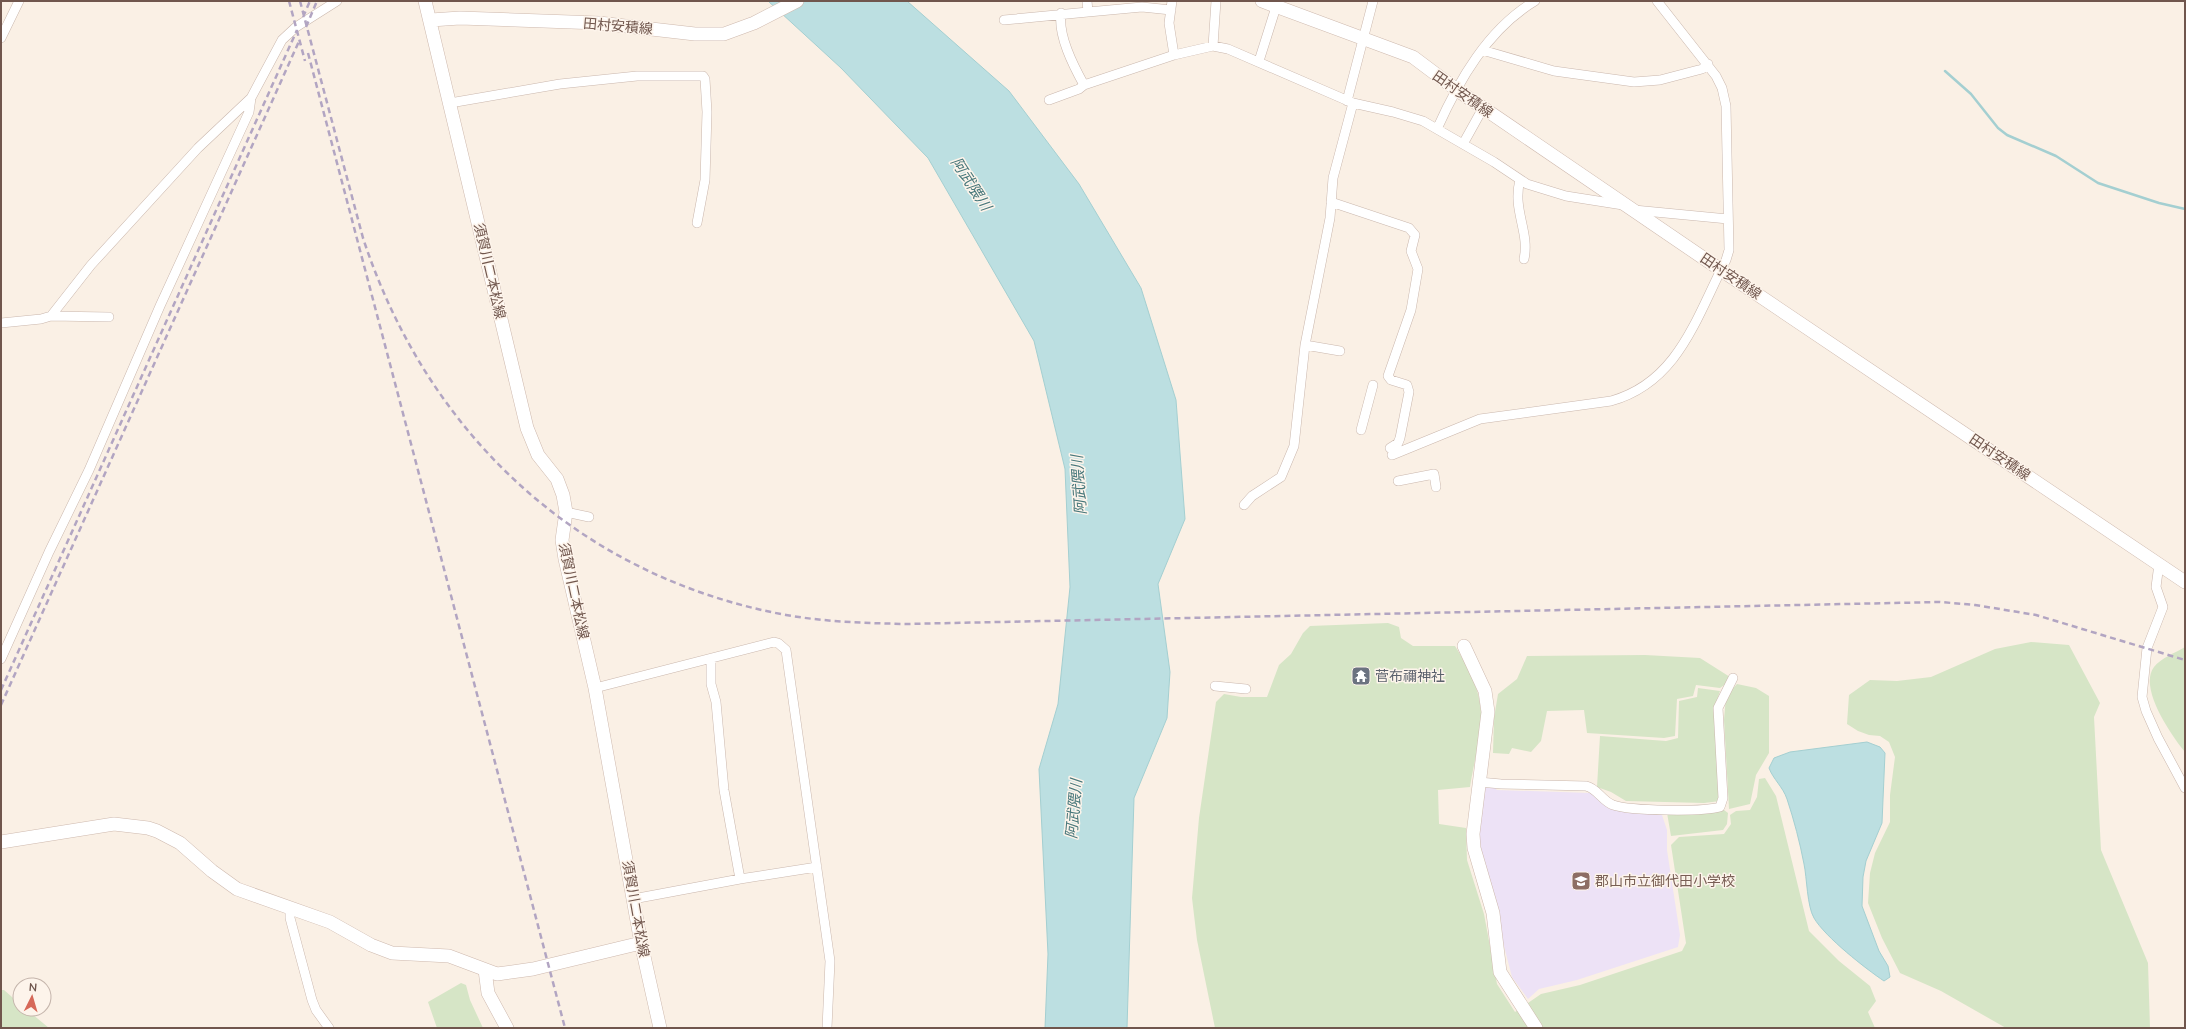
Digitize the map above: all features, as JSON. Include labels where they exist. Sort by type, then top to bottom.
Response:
[{"type":"main road","name":"須賀川二本松線","points":[[425,1],[431,20],[527,428],[538,455],[557,480],[563,495],[566,512],[562,540],[565,558],[595,688],[641,943],[660,1028]]},
{"type":"main road","name":"田村安積線","points":[[431,20],[460,18],[599,23],[713,35],[733,32],[798,1]]},
{"type":"main road","name":"田村安積線","points":[[1262,1],[1362,38],[1388,46],[1412,57],[1483,108],[1721,270],[2185,582]]},
{"type":"main road","points":[[1464,646],[1485,691],[1488,712],[1473,834],[1474,848],[1493,913],[1498,962],[1504,981],[1536,1028]]},
{"type":"main road","points":[[1,842],[114,824],[139,826],[157,831],[180,843],[212,871],[237,889],[330,922],[380,949],[392,953],[449,956],[485,970],[505,974],[641,943]]},
{"type":"main road","points":[[485,970],[488,993],[506,1028]]},
{"type":"street","points":[[1,38],[19,1]]},
{"type":"street","points":[[50,316],[90,265],[198,148],[251,98],[282,40],[296,27],[337,1]]},
{"type":"street","points":[[1087,1],[1088,12]]},
{"type":"street","points":[[1213,46],[1216,1]]},
{"type":"street","points":[[1244,505],[1252,496],[1281,477],[1291,454],[1298,414],[1305,345],[1330,218],[1333,178],[1350,102],[1362,38],[1373,1]]},
{"type":"street","points":[[1437,129],[1457,90],[1482,50],[1504,24],[1533,1]]},
{"type":"street","points":[[1331,202],[1410,228],[1415,235],[1411,251],[1418,269],[1411,310],[1388,376],[1391,380],[1406,386],[1409,392],[1400,438],[1391,452],[1480,419],[1611,401],[1634,393],[1657,377],[1673,360],[1721,270],[1730,244],[1728,219],[1726,106],[1722,88],[1708,64],[1657,1]]},
{"type":"street","points":[[1004,20],[1061,13],[1172,5],[1169,22],[1174,55]]},
{"type":"street","points":[[1258,61],[1276,7]]},
{"type":"street","points":[[1061,13],[1060,25],[1063,35],[1084,84]]},
{"type":"street","points":[[1049,100],[1079,89],[1084,84],[1174,55],[1213,46],[1228,49],[1258,61],[1350,102],[1406,116],[1437,129],[1494,162],[1520,180],[1566,196],[1630,207],[1728,219]]},
{"type":"street","points":[[1482,50],[1554,71],[1634,82],[1660,80],[1702,69],[1708,64]]},
{"type":"street","points":[[450,103],[567,83],[637,76],[703,76],[705,79],[707,104],[706,176],[697,223]]},
{"type":"street","points":[[1,660],[61,525],[89,470],[160,306],[205,212],[249,112],[251,98]]},
{"type":"street","points":[[1463,144],[1483,108]]},
{"type":"street","points":[[1520,180],[1516,203],[1523,232],[1524,259]]},
{"type":"street","points":[[1,323],[41,319],[50,316],[108,317]]},
{"type":"street","points":[[1305,345],[1340,351]]},
{"type":"street","points":[[1361,430],[1373,385]]},
{"type":"street","points":[[1398,481],[1434,474],[1436,487]]},
{"type":"street","points":[[566,512],[589,517]]},
{"type":"street","points":[[2159,564],[2156,587],[2163,607],[2147,648],[2142,697],[2146,711],[2158,738],[2185,788]]},
{"type":"street","points":[[595,688],[774,642],[778,643],[786,650],[818,867],[830,961],[827,1028]]},
{"type":"street","points":[[711,659],[711,684],[716,702],[724,790],[740,879]]},
{"type":"street","points":[[1479,782],[1589,786],[1605,801],[1613,805],[1624,807],[1688,810],[1720,807],[1723,798],[1718,708],[1733,678]]},
{"type":"street","points":[[1215,686],[1246,689]]},
{"type":"street","points":[[633,899],[740,879],[818,867]]},
{"type":"street","points":[[290,907],[290,918],[309,992],[316,1010],[329,1028]]},
{"type":"shaded area","name":"郡山市立御代田小学校","points":[[1483,777],[1497,790],[1590,793],[1621,809],[1661,812],[1667,830],[1667,850],[1680,935],[1678,947],[1577,980],[1539,989],[1528,999],[1512,977],[1479,850]]},
{"type":"green space","points":[[1388,623],[1399,627],[1401,638],[1413,646],[1455,646],[1465,662],[1477,689],[1481,708],[1481,725],[1470,787],[1438,790],[1439,824],[1466,828],[1467,860],[1484,914],[1497,984],[1515,1012],[1541,994],[1580,985],[1682,951],[1686,943],[1671,845],[1679,837],[1724,834],[1731,824],[1730,815],[1736,811],[1750,810],[1757,797],[1759,779],[1765,778],[1776,796],[1809,931],[1839,961],[1870,986],[1876,1001],[1868,1012],[1875,1028],[1215,1028],[1197,940],[1192,898],[1199,818],[1216,702],[1224,694],[1241,697],[1267,697],[1279,665],[1291,654],[1303,633],[1310,626]]},
{"type":"green space","points":[[2031,642],[2069,645],[2100,703],[2094,717],[2101,850],[2148,963],[2150,1028],[2006,1028],[1941,991],[1900,973],[1882,938],[1868,903],[1870,873],[1875,853],[1890,822],[1890,795],[1895,757],[1889,742],[1880,736],[1869,735],[1858,731],[1847,724],[1849,695],[1870,680],[1897,681],[1931,677],[1995,649]]},
{"type":"green space","points":[[2185,647],[2185,752],[2165,724],[2153,699],[2150,687],[2150,676],[2154,667],[2164,658]]},
{"type":"green space","points":[[1645,655],[1700,658],[1730,677],[1730,681],[1720,688],[1696,685],[1693,696],[1677,699],[1675,736],[1664,738],[1587,733],[1584,710],[1547,711],[1541,741],[1531,752],[1512,748],[1509,754],[1493,753],[1494,718],[1498,694],[1517,679],[1527,656]]},
{"type":"green space","points":[[1737,684],[1756,688],[1769,696],[1769,753],[1756,775],[1750,804],[1729,809],[1724,720],[1726,696]]},
{"type":"green space","points":[[1698,688],[1720,691],[1716,703],[1720,801],[1704,803],[1626,801],[1611,792],[1597,787],[1600,736],[1666,741],[1678,738],[1679,701],[1697,697]]},
{"type":"green space","points":[[1724,810],[1728,813],[1727,824],[1723,830],[1671,836],[1667,813],[1710,813]]},
{"type":"green space","points":[[461,983],[466,985],[470,1000],[483,1028],[437,1028],[428,1002]]},
{"type":"green space","points":[[1,990],[4,990],[12,997],[12,1017],[36,1017],[49,1028],[1,1028]]},
{"type":"water","name":"阿武隈川","points":[[768,1],[907,1],[1009,91],[1079,184],[1141,288],[1176,400],[1185,519],[1158,584],[1170,672],[1167,718],[1134,798],[1127,1028],[1045,1028],[1048,954],[1039,769],[1058,704],[1070,587],[1065,469],[1034,341],[928,158],[841,68]]},
{"type":"water","points":[[1867,742],[1880,747],[1885,753],[1882,823],[1866,861],[1863,877],[1862,906],[1879,951],[1888,966],[1890,977],[1884,981],[1836,943],[1819,926],[1814,918],[1810,906],[1799,840],[1792,815],[1785,795],[1769,768],[1774,758],[1790,752]]},
{"type":"waterway","points":[[1945,71],[1971,94],[1998,128],[2007,135],[2056,156],[2098,183],[2159,203],[2185,209]]},
{"type":"railway","points":[[289,1],[305,61]]},
{"type":"railway","points":[[300,1],[363,238],[391,309],[428,375],[471,434],[522,486],[579,531],[642,568],[711,596],[786,615],[846,622],[905,624],[1940,602],[1975,605],[2036,615],[2185,660]]},
{"type":"railway","points":[[303,17],[310,1]]},
{"type":"railway","points":[[306,27],[317,1]]},
{"type":"railway","points":[[1,690],[297,30]]},
{"type":"railway","points":[[1,705],[300,39]]},
{"type":"railway","points":[[308,53],[565,1028]]},
{"type":"place","name":"菅布禰神社","points":[[1361,676]]},
{"type":"place","name":"郡山市立御代田小学校","points":[[1581,881]]}]
